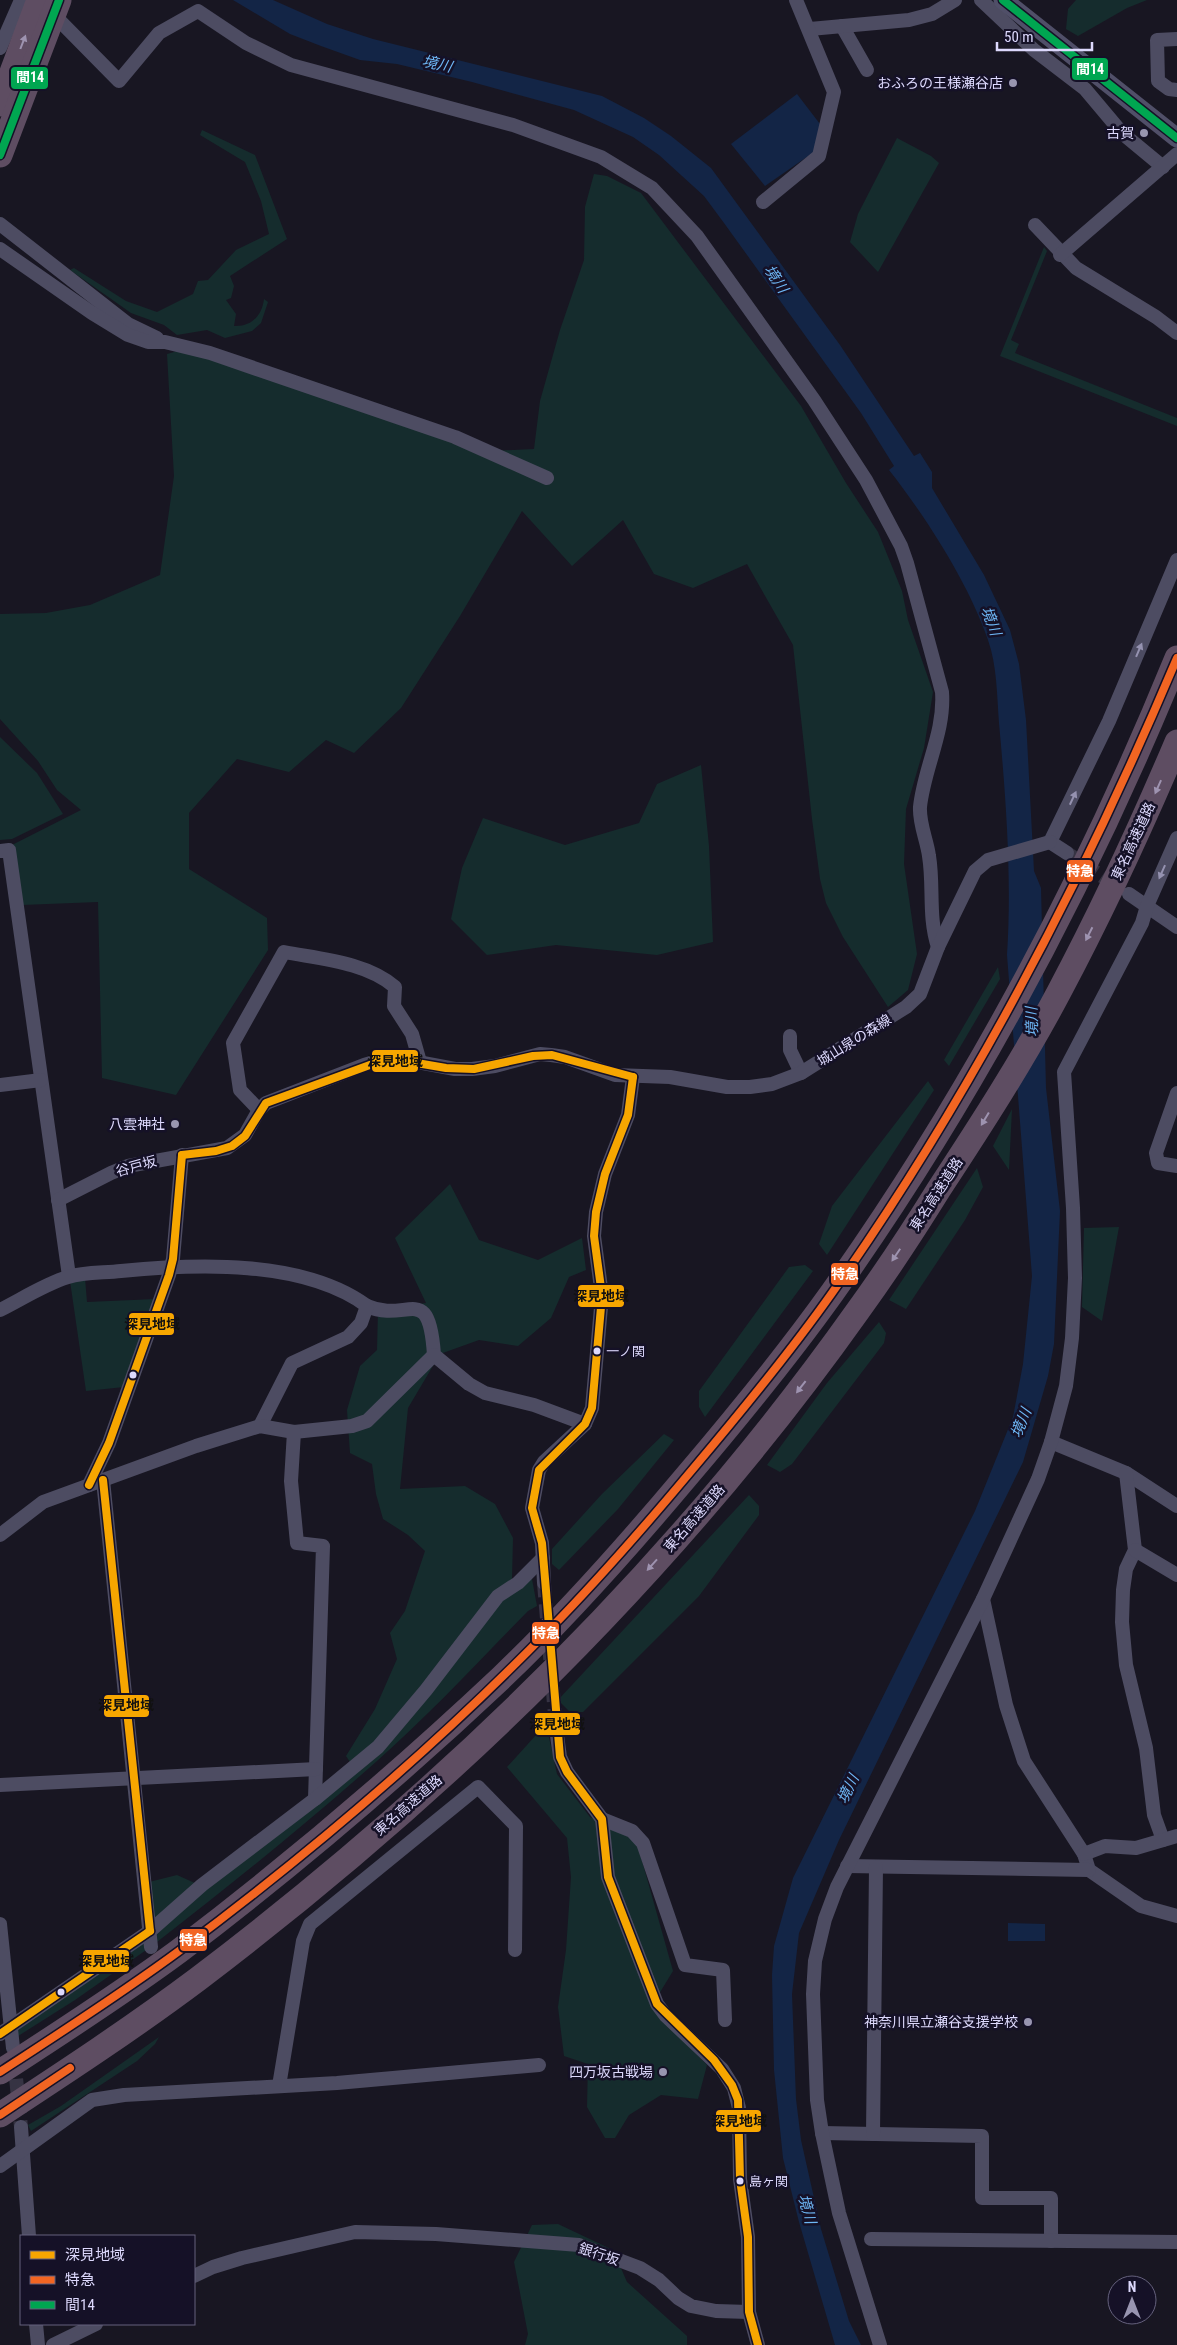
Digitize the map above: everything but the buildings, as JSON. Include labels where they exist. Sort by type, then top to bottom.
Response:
[{"type":"highway","points":[[0,104],[39,4]]},
{"type":"highway","points":[[0,155],[39,4]]},
{"type":"highway","points":[[0,2072],[178,1952],[341,1822],[414,1758],[504,1675],[570,1608],[653,1517],[724,1432],[831,1295],[944,1121],[1051,933],[1097,842],[1177,658]]},
{"type":"highway","name":"東名高速道路","points":[[10,2121],[102,2048],[198,1979],[281,1912],[434,1782],[522,1701],[594,1630],[750,1452],[850,1322],[901,1248],[1010,1077],[1058,994],[1131,848],[1177,742]]},
{"type":"main road","points":[[1003,0],[1177,138]]},
{"type":"street","points":[[763,202],[819,156],[834,92],[810,28],[796,0]]},
{"type":"street","points":[[810,28],[909,20],[932,14],[955,0]]},
{"type":"street","points":[[981,0],[1034,50],[1080,84],[1122,132],[1163,167]]},
{"type":"street","points":[[0,48],[39,4],[119,81],[159,33],[198,11],[246,43],[291,65],[513,125],[600,157],[652,188],[697,236],[814,400],[866,480],[904,554],[942,692],[941,724],[920,808],[922,830],[929,856],[933,931],[938,946]]},
{"type":"street","points":[[842,26],[868,70]]},
{"type":"street","points":[[1177,39],[1157,40],[1158,81],[1169,89],[1177,90]]},
{"type":"street","points":[[1060,255],[1177,154]]},
{"type":"street","points":[[0,224],[128,324],[165,342]]},
{"type":"street","points":[[1035,225],[1060,255],[1076,268],[1156,317],[1177,333]]},
{"type":"street","points":[[0,249],[92,313],[128,335],[148,342],[165,342],[192,347],[455,437],[547,478]]},
{"type":"street","points":[[1067,853],[1050,842],[1109,720],[1177,560]]},
{"type":"street","points":[[880,2345],[839,2214],[822,2133],[817,2100],[813,2003],[815,1961],[825,1919],[847,1866],[983,1599],[1038,1480],[1052,1442],[1066,1386],[1072,1338],[1075,1278],[1074,1208],[1064,1072],[1142,923],[1147,906],[1177,838]]},
{"type":"street","name":"城山泉の森線","points":[[633,1077],[670,1077],[718,1085],[750,1086],[772,1084],[801,1073],[906,1007],[920,994],[938,946],[975,871],[988,860],[1050,842]]},
{"type":"street","points":[[0,851],[9,850],[68,1276]]},
{"type":"street","points":[[1129,894],[1177,927]]},
{"type":"street","points":[[420,1062],[412,1034],[394,1006],[395,987],[384,977],[350,965],[284,952],[233,1043],[240,1090],[259,1110],[276,1099],[371,1062],[381,1060],[420,1062],[472,1069],[494,1066],[540,1054],[565,1057],[615,1075],[633,1077],[628,1115],[605,1174],[596,1212],[594,1236],[601,1288],[601,1307],[592,1408],[585,1424],[544,1462],[539,1470],[532,1508],[542,1543],[544,1583]]},
{"type":"street","points":[[790,1036],[790,1050],[801,1073]]},
{"type":"street","points":[[0,1085],[41,1080]]},
{"type":"street","points":[[1177,1093],[1156,1153],[1158,1163],[1177,1166]]},
{"type":"street","name":"谷戸坂","points":[[58,1200],[128,1166],[227,1148],[234,1145],[245,1135],[259,1110]]},
{"type":"street","points":[[89,1485],[109,1443],[171,1267],[182,1155]]},
{"type":"street","points":[[0,1310],[68,1276],[171,1267],[244,1267],[297,1277],[352,1295],[376,1310],[409,1309],[424,1314],[432,1325],[434,1355],[468,1384],[485,1393],[534,1405],[585,1424]]},
{"type":"street","points":[[260,1426],[292,1363],[348,1337],[361,1323],[367,1306]]},
{"type":"street","points":[[0,1535],[43,1502],[196,1446],[260,1426],[294,1432],[352,1426],[367,1421],[434,1355]]},
{"type":"street","points":[[294,1432],[291,1481],[297,1543],[323,1546],[315,1799]]},
{"type":"street","points":[[1052,1442],[1126,1473],[1177,1506]]},
{"type":"street","points":[[1126,1473],[1135,1550],[1126,1569],[1124,1583],[1124,1641],[1131,1688],[1146,1748],[1154,1815],[1163,1840]]},
{"type":"street","points":[[103,1480],[151,1947]]},
{"type":"street","points":[[1135,1550],[1177,1575]]},
{"type":"street","points":[[5,2030],[150,1931],[202,1885],[315,1799],[378,1747],[426,1690],[498,1596],[518,1583],[543,1558]]},
{"type":"street","points":[[983,1599],[1006,1706],[1024,1761],[1084,1854],[1089,1870]]},
{"type":"street","points":[[556,1728],[560,1757],[567,1772],[602,1820],[608,1878],[654,1998],[666,2016],[722,2069],[734,2088],[739,2108],[740,2179],[748,2237],[749,2312],[758,2345]]},
{"type":"street","points":[[0,1785],[316,1769]]},
{"type":"street","points":[[279,2086],[303,1941],[310,1924],[478,1787],[516,1826],[515,1950]]},
{"type":"street","points":[[602,1820],[632,1831],[643,1843],[685,1965],[723,1970],[725,2020]]},
{"type":"street","points":[[1084,1854],[1105,1846],[1130,1848],[1177,1836]]},
{"type":"street","points":[[847,1866],[1089,1870],[1141,1906],[1177,1916]]},
{"type":"street","points":[[873,2134],[876,1867]]},
{"type":"street","points":[[0,1924],[5,2030],[13,2048]]},
{"type":"street","points":[[0,2166],[92,2100],[124,2095],[279,2086],[539,2065]]},
{"type":"street","points":[[10,2121],[23,2151],[29,2235]]},
{"type":"street","points":[[822,2133],[982,2136],[982,2198],[1051,2198],[1051,2241]]},
{"type":"street","name":"銀行坂","points":[[195,2276],[213,2267],[242,2258],[355,2232],[436,2234],[579,2245],[640,2268],[691,2306],[716,2311],[749,2312]]},
{"type":"street","points":[[871,2239],[1177,2242]]},
{"type":"street","points":[[859,2278],[868,2276],[889,2345]]},
{"type":"street","points":[[36,2325],[38,2345]]},
{"type":"street","points":[[53,2345],[94,2325]]},
{"type":"green space","points":[[1076,0],[1147,0],[1127,8],[1078,36],[1066,29],[1068,9]]},
{"type":"green space","points":[[202,130],[255,155],[287,239],[230,276],[234,286],[231,298],[226,300],[236,314],[234,326],[246,325],[255,319],[261,311],[264,299],[268,302],[261,323],[252,331],[225,338],[207,330],[177,335],[164,325],[131,313],[70,270],[74,268],[126,301],[157,312],[193,294],[198,281],[208,280],[236,250],[269,234],[261,201],[245,162],[200,135]]},
{"type":"green space","points":[[897,138],[931,156],[939,163],[878,272],[850,242],[858,214]]},
{"type":"green space","points":[[594,174],[607,176],[641,193],[801,406],[846,483],[878,532],[902,591],[908,620],[933,692],[924,748],[906,809],[904,864],[917,954],[908,990],[888,1007],[843,937],[826,903],[820,879],[812,819],[793,645],[747,564],[693,588],[654,574],[623,520],[572,566],[522,511],[460,616],[401,708],[354,753],[326,740],[289,772],[237,759],[189,813],[189,869],[267,918],[268,950],[176,1095],[102,1078],[98,902],[22,905],[10,846],[81,810],[57,790],[38,761],[0,719],[0,614],[46,613],[90,605],[160,575],[174,476],[167,354],[192,347],[490,451],[534,449],[540,401],[560,330],[584,260],[585,207]]},
{"type":"green space","points":[[1044,247],[1047,251],[1011,340],[1019,344],[1015,353],[1177,418],[1177,426],[1000,356]]},
{"type":"green space","points":[[0,737],[37,773],[63,814],[12,839],[0,840]]},
{"type":"green space","points":[[701,765],[709,846],[713,942],[657,955],[556,945],[487,955],[451,919],[462,868],[483,818],[565,845],[639,823],[657,784]]},
{"type":"green space","points":[[998,967],[1000,979],[949,1066],[944,1060]]},
{"type":"green space","points":[[928,1081],[934,1090],[827,1255],[819,1244],[832,1206]]},
{"type":"green space","points":[[1012,1109],[1009,1170],[993,1146]]},
{"type":"green space","points":[[977,1168],[983,1187],[965,1220],[906,1309],[889,1300]]},
{"type":"green space","points":[[450,1184],[479,1240],[538,1260],[582,1238],[586,1270],[569,1277],[551,1318],[518,1346],[479,1340],[440,1354],[408,1408],[400,1489],[465,1486],[495,1504],[513,1538],[512,1579],[518,1583],[532,1579],[537,1606],[528,1611],[435,1706],[377,1761],[323,1808],[157,1942],[156,1927],[385,1748],[453,1652],[420,1687],[378,1747],[350,1762],[346,1756],[375,1709],[397,1659],[390,1633],[405,1611],[425,1551],[408,1535],[383,1519],[376,1494],[372,1464],[350,1453],[347,1410],[360,1366],[377,1350],[378,1310],[426,1303],[395,1238]]},
{"type":"green space","points":[[1119,1227],[1102,1321],[1082,1307],[1084,1228]]},
{"type":"green space","points":[[805,1265],[813,1271],[705,1417],[699,1407],[699,1391],[789,1267]]},
{"type":"green space","points":[[85,1278],[87,1302],[156,1299],[124,1387],[86,1391],[70,1281]]},
{"type":"green space","points":[[879,1322],[886,1333],[884,1343],[792,1464],[780,1472],[767,1465],[827,1383]]},
{"type":"green space","points":[[664,1434],[674,1440],[618,1509],[559,1570],[552,1564],[552,1549],[602,1494]]},
{"type":"green space","points":[[749,1495],[759,1506],[759,1515],[699,1596],[583,1712],[570,1712],[558,1700]]},
{"type":"green space","points":[[546,1724],[557,1774],[590,1817],[623,1833],[637,1843],[673,1971],[651,2007],[707,2065],[698,2099],[661,2095],[629,2115],[615,2138],[605,2138],[587,2107],[588,2064],[564,2056],[558,2007],[566,1950],[571,1877],[567,1838],[507,1767]]},
{"type":"green space","points":[[177,1875],[197,1884],[150,1931],[149,1882]]},
{"type":"green space","points":[[146,1936],[149,1948],[75,2000],[15,2038],[18,2026]]},
{"type":"green space","points":[[159,2037],[155,2044],[137,2061],[31,2131],[28,2125],[61,2106]]},
{"type":"green space","points":[[558,2224],[613,2250],[627,2282],[687,2336],[687,2345],[525,2345],[528,2334],[514,2262],[532,2225]]},
{"type":"water","name":"境川","points":[[233,0],[273,0],[327,24],[373,39],[602,96],[644,118],[671,136],[711,168],[840,345],[914,456],[920,453],[932,472],[932,488],[984,575],[1010,630],[1019,664],[1026,720],[1034,871],[1041,888],[1046,1088],[1060,1211],[1054,1344],[1048,1376],[1023,1462],[839,1840],[799,1933],[792,1994],[796,2099],[801,2140],[821,2229],[849,2321],[861,2345],[835,2345],[799,2222],[783,2158],[774,2070],[772,1975],[774,1946],[793,1878],[975,1511],[1013,1417],[1023,1364],[1032,1276],[1007,955],[1009,868],[1006,810],[996,681],[991,650],[980,619],[958,574],[932,530],[889,470],[894,466],[861,413],[704,196],[659,155],[633,137],[574,110],[397,64],[360,60],[290,34]]},
{"type":"water","points":[[797,94],[820,124],[814,152],[765,186],[731,144]]},
{"type":"water","points":[[1008,1923],[1045,1924],[1045,1941],[1008,1941]]},
{"type":"tunnel","points":[[1067,853],[1118,887]]},
{"type":"tunnel","points":[[544,1583],[556,1728]]},
{"type":"tunnel","points":[[14,2058],[21,2127]]},
{"type":"transit line","name":"間14","points":[[0,155],[59,0]]},
{"type":"transit line","name":"間14","points":[[1003,0],[1177,138]]},
{"type":"transit line","name":"特急","points":[[0,2072],[113,1998],[179,1951],[323,1838],[416,1758],[505,1674],[604,1572],[728,1426],[782,1361],[832,1293],[932,1142],[978,1064],[1022,985],[1063,905],[1141,741],[1177,658]]},
{"type":"transit line","name":"深見地域","points":[[182,1155],[216,1151],[232,1146],[245,1136],[266,1103],[378,1062],[405,1061],[446,1068],[474,1069],[533,1056],[552,1055],[633,1077]]},
{"type":"transit line","name":"深見地域","points":[[633,1077],[628,1115],[605,1174],[596,1212],[594,1236],[601,1288],[601,1307],[592,1408],[585,1424],[539,1470],[532,1508],[542,1543],[560,1757],[567,1772],[602,1819],[608,1877],[657,2004],[714,2060],[732,2085],[738,2100],[740,2179],[748,2237],[749,2312],[758,2345]]},
{"type":"transit line","name":"深見地域","points":[[89,1485],[109,1443],[169,1275],[173,1259],[182,1155]]},
{"type":"transit line","name":"深見地域","points":[[103,1480],[150,1931]]},
{"type":"transit line","name":"深見地域","points":[[0,2034],[150,1931]]},
{"type":"transit line","name":"特急","points":[[0,2115],[70,2068]]},
{"type":"place","name":"おふろの王様瀬谷店","points":[[1013,83]]},
{"type":"place","name":"古賀","points":[[1144,133]]},
{"type":"place","name":"八雲神社","points":[[175,1124]]},
{"type":"place","name":"一ノ関","points":[[597,1351]]},
{"type":"place","name":"神奈川県立瀬谷支援学校","points":[[1028,2022]]},
{"type":"place","name":"四万坂古戦場","points":[[663,2072]]},
{"type":"place","name":"島ヶ関","points":[[740,2181]]}]
